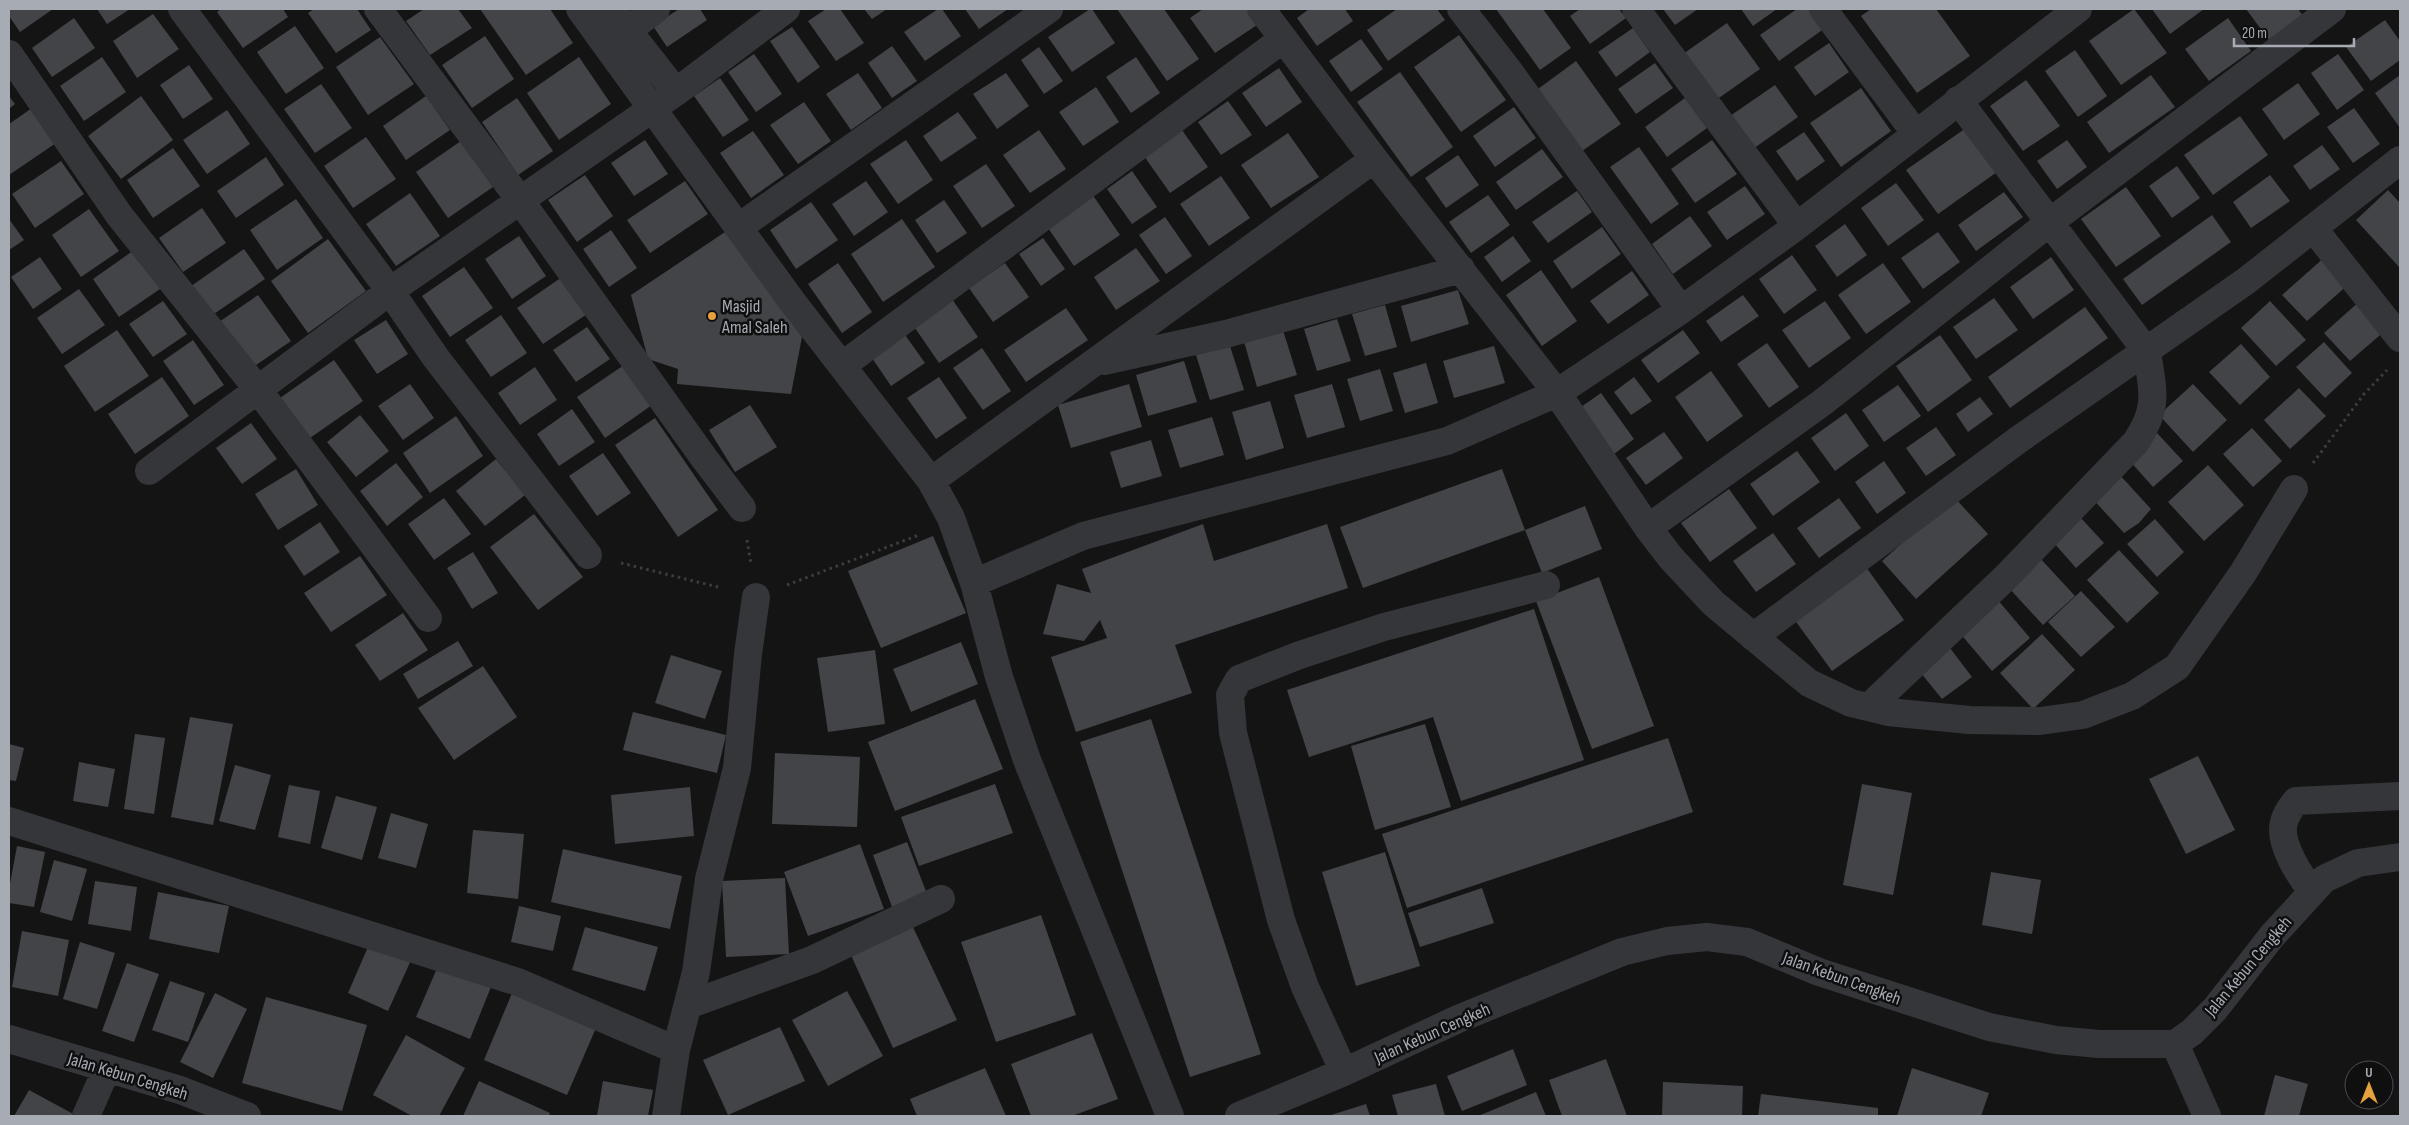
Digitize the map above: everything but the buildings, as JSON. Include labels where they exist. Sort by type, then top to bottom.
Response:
[{"type":"street","points":[[182,9],[390,291],[436,358],[588,555]]},
{"type":"street","points":[[378,9],[520,200],[742,508]]},
{"type":"street","points":[[580,9],[791,300],[931,481],[953,522],[974,583],[999,678],[1027,760],[1170,1116]]},
{"type":"street","points":[[610,9],[676,92]]},
{"type":"street","points":[[627,31],[656,9]]},
{"type":"street","points":[[149,471],[390,291],[676,92],[786,9]]},
{"type":"street","points":[[739,227],[1050,9]]},
{"type":"street","points":[[1261,9],[1374,159],[1557,393],[1648,528],[1713,603],[1809,683],[1851,703],[1888,712],[1969,720],[2040,721],[2083,714],[2132,696],[2177,667],[2242,573],[2294,489]]},
{"type":"street","points":[[1462,9],[1509,71],[1681,310]]},
{"type":"street","points":[[1636,9],[1797,226]]},
{"type":"street","points":[[1823,9],[1916,134]]},
{"type":"street","points":[[974,583],[1083,536],[1446,441],[1557,393],[1681,310],[1797,226],[2078,9]]},
{"type":"street","points":[[1648,528],[1823,402],[2050,222],[2332,9]]},
{"type":"street","points":[[843,365],[1284,39]]},
{"type":"street","points":[[9,54],[119,215],[258,391],[428,618]]},
{"type":"street","points":[[1869,707],[2005,578],[2136,442],[2148,424],[2154,399],[2147,352],[1958,100]]},
{"type":"street","points":[[931,481],[1374,159]]},
{"type":"street","points":[[1753,637],[2018,440],[2147,352],[2246,281],[2400,160]]},
{"type":"street","points":[[2313,228],[2400,338]]},
{"type":"street","points":[[1092,363],[1226,334],[1460,269]]},
{"type":"street","points":[[1344,1072],[1306,987],[1281,920],[1233,733],[1230,695],[1239,680],[1298,656],[1384,627],[1546,585]]},
{"type":"street","points":[[666,1116],[676,1050],[696,972],[709,879],[737,768],[748,654],[756,597]]},
{"type":"street","points":[[2312,891],[2301,878],[2291,859],[2285,840],[2283,823],[2296,801],[2400,796]]},
{"type":"street","points":[[9,821],[518,982],[676,1050]]},
{"type":"street","name":"Jalan Kebun Cengkeh","points":[[1238,1116],[1288,1106],[1344,1072],[1458,1019],[1622,952],[1667,941],[1708,937],[1747,942],[1819,972],[1989,1027],[2056,1040],[2100,1044],[2175,1044],[2192,1032],[2215,1009],[2250,961],[2324,879],[2358,863],[2400,857]]},
{"type":"street","points":[[688,1005],[812,960],[941,899]]},
{"type":"street","name":"Jalan Kebun Cengkeh","points":[[9,1039],[180,1090],[247,1116]]},
{"type":"street","points":[[2175,1044],[2208,1116]]},
{"type":"street","points":[[86,1116],[108,1068]]},
{"type":"path","points":[[2294,489],[2364,394],[2388,368]]},
{"type":"path","points":[[742,508],[756,597]]},
{"type":"place","name":"Masjid Amal Saleh","points":[[712,316]]}]
